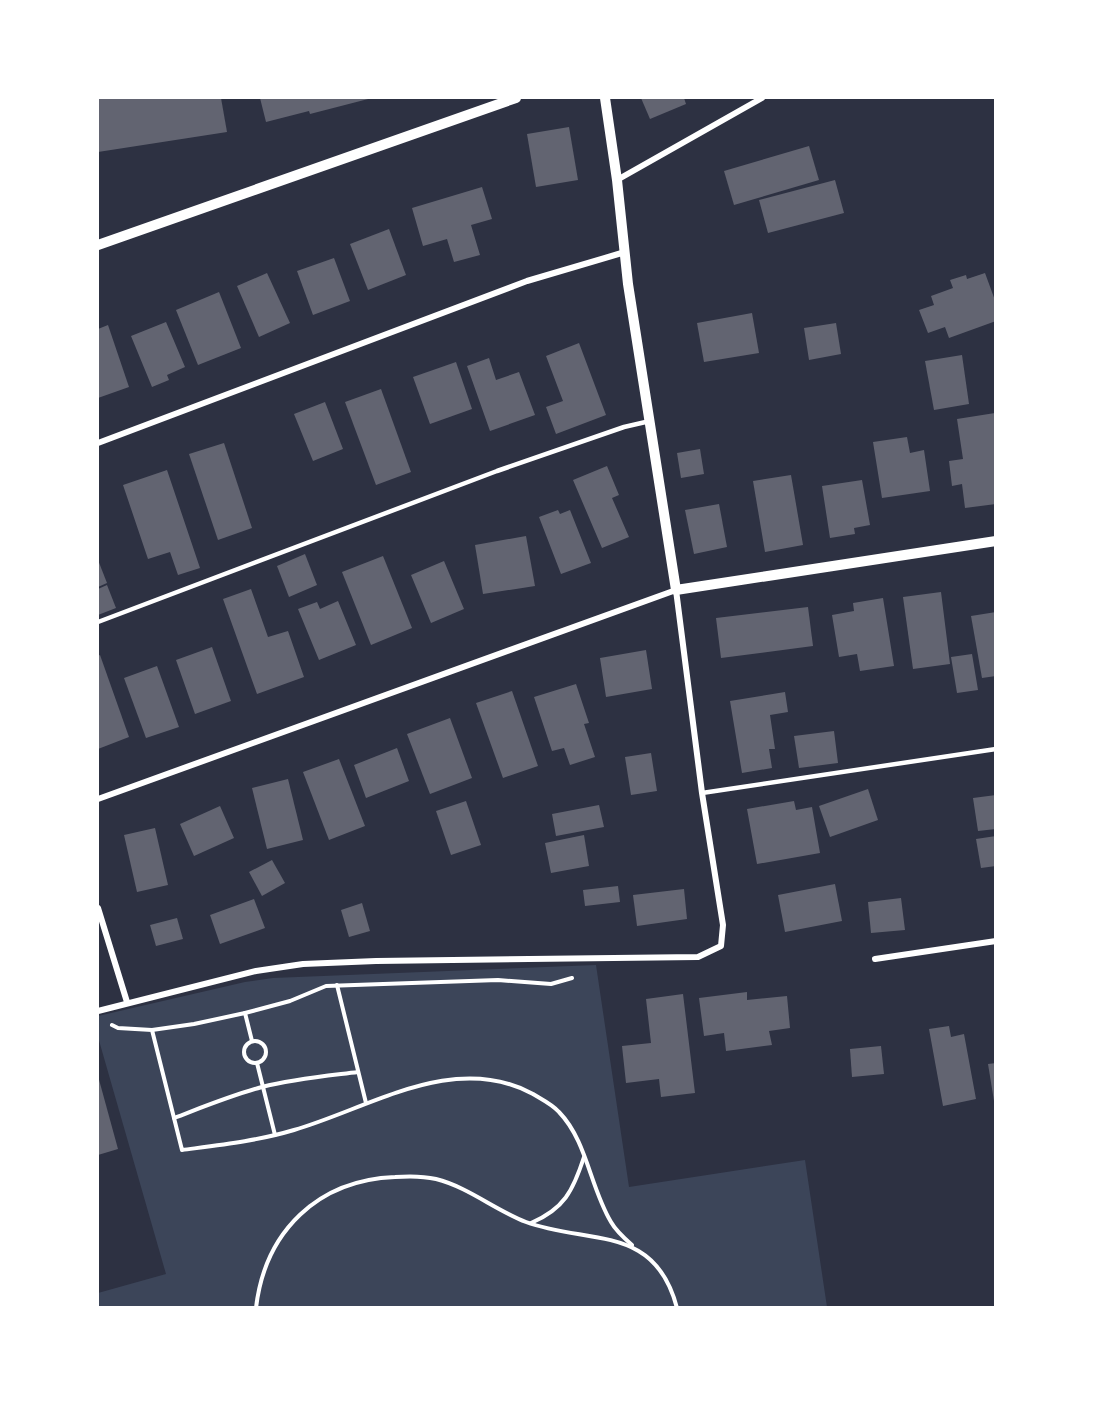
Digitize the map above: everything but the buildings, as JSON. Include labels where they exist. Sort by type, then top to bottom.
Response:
[{"type":"street","points":[[98,245],[516,98]]},
{"type":"street","points":[[100,1010],[256,971],[303,964],[698,957],[721,946],[723,925],[702,793],[676,590],[628,284],[617,180],[605,98]]},
{"type":"street","points":[[617,180],[762,98]]},
{"type":"street","points":[[98,443],[527,281],[625,252]]},
{"type":"street","points":[[98,799],[676,590],[996,541]]},
{"type":"street","points":[[98,908],[127,1002]]},
{"type":"street","points":[[875,959],[996,940]]},
{"type":"lane","points":[[98,622],[497,471],[624,427],[650,421]]},
{"type":"lane","points":[[702,793],[996,749]]},
{"type":"path","points":[[100,1010],[110,1024],[118,1028],[152,1030],[195,1024],[245,1013],[290,1001],[326,986],[498,980],[550,984],[586,976],[586,958]]},
{"type":"path","points":[[337,985],[366,1103]]},
{"type":"path","points":[[245,1013],[252,1041]]},
{"type":"path","points":[[152,1030],[182,1150],[252,1141],[275,1135],[334,1117],[366,1103],[412,1088],[463,1079],[490,1080],[518,1086],[558,1110],[574,1131],[611,1223],[656,1265],[673,1295],[676,1308]]},
{"type":"path","points":[[252,1041],[259,1042],[265,1050],[263,1059],[257,1063],[247,1060],[244,1053],[246,1046],[252,1041]]},
{"type":"path","points":[[257,1063],[275,1135]]},
{"type":"path","points":[[174,1118],[217,1101],[263,1087],[308,1078],[358,1072]]},
{"type":"path","points":[[530,1223],[549,1215],[567,1196],[577,1178],[584,1157]]},
{"type":"path","points":[[256,1308],[264,1269],[277,1243],[296,1218],[322,1196],[374,1178],[407,1176],[453,1184],[508,1215],[530,1223],[632,1245]]},
{"type":"shaded area","points":[[596,965],[629,1187],[805,1160],[827,1307],[98,1308],[98,1293],[166,1274],[98,1037],[98,1016],[245,982],[273,978]]}]
